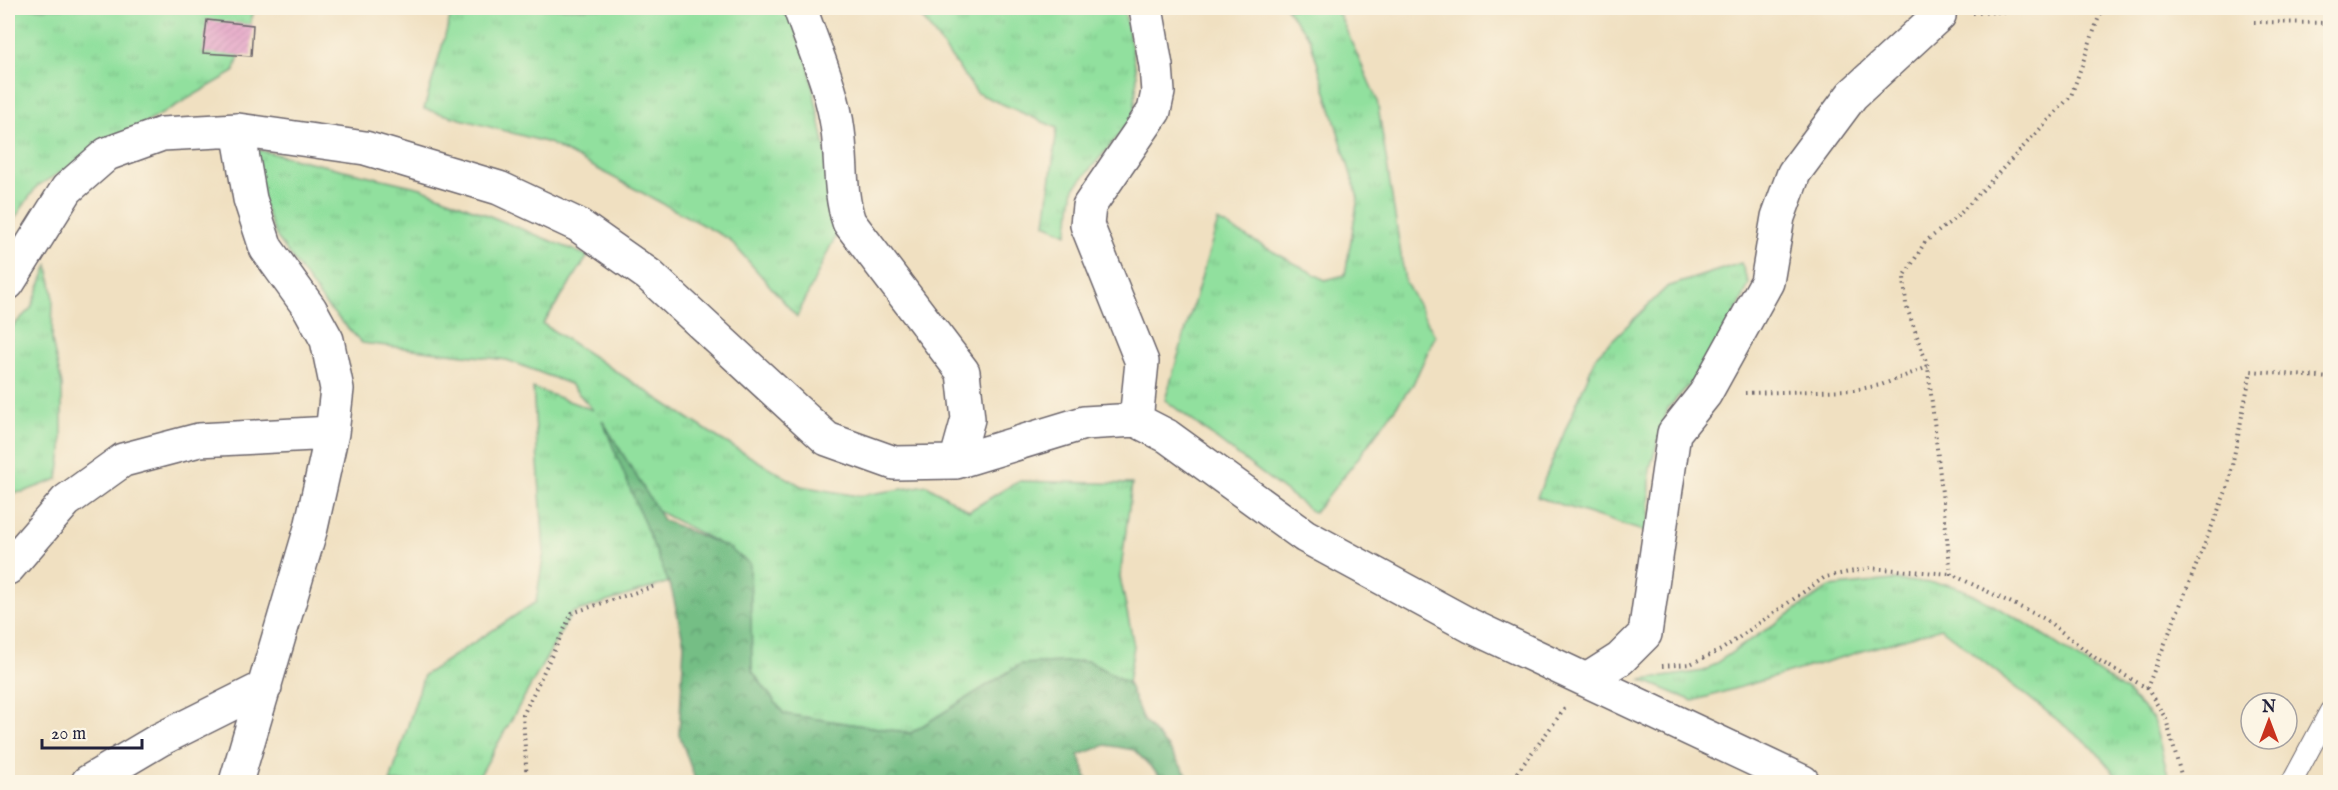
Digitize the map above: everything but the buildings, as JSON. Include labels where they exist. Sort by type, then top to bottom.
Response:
[{"type":"street","points":[[800,8],[833,104],[838,130],[843,205],[849,222],[963,372],[968,419],[956,462]]},
{"type":"street","points":[[1136,420],[1142,362],[1087,225],[1089,206],[1154,111],[1158,92],[1156,66],[1146,8]]},
{"type":"street","points":[[1587,680],[1620,659],[1645,634],[1674,433],[1705,394],[1767,282],[1778,217],[1794,173],[1852,95],[1938,11]]},
{"type":"street","points":[[236,783],[311,528],[332,433],[338,389],[327,340],[310,309],[266,248],[250,199],[238,130]]},
{"type":"street","points":[[8,283],[67,189],[107,154],[162,134],[238,130],[365,148],[509,193],[578,225],[649,275],[827,439],[894,463],[956,462],[1084,423],[1136,420],[1167,436],[1305,536],[1471,626],[1803,783]]},
{"type":"street","points":[[8,568],[66,501],[123,460],[199,440],[332,433]]},
{"type":"street","points":[[88,783],[159,740],[265,687]]},
{"type":"lane","points":[[2292,783],[2331,711]]},
{"type":"path","points":[[1938,11],[2092,8]]},
{"type":"path","points":[[1951,574],[1928,367],[1906,305],[1904,278],[1925,242],[1959,215],[2071,96],[2102,8]]},
{"type":"path","points":[[2254,22],[2331,23]]},
{"type":"path","points":[[1705,394],[1854,390],[1881,385],[1928,367]]},
{"type":"path","points":[[2146,688],[2228,486],[2251,371],[2331,378]]},
{"type":"path","points":[[1620,659],[1665,666],[1690,664],[1721,650],[1825,577],[1869,568],[1951,574],[2045,619],[2098,660],[2146,688],[2166,719],[2183,783]]},
{"type":"path","points":[[527,783],[523,716],[572,613],[655,586]]},
{"type":"path","points":[[1510,783],[1587,680]]},
{"type":"green space","points":[[8,8],[255,8],[234,72],[37,186],[8,228]]},
{"type":"green space","points":[[422,8],[797,8],[841,228],[797,317],[729,239],[549,143],[424,109],[451,15]]},
{"type":"green space","points":[[915,8],[1124,8],[1137,75],[1134,118],[1074,188],[1067,234],[1045,224],[1057,128],[977,93]]},
{"type":"green space","points":[[1286,8],[1333,8],[1340,16],[1377,100],[1405,281],[1435,336],[1413,384],[1314,513],[1165,400],[1218,221],[1325,280],[1345,275],[1358,198],[1310,39]]},
{"type":"green space","points":[[241,146],[421,188],[588,256],[543,324],[720,439],[801,486],[858,496],[927,485],[969,511],[1018,481],[1132,484],[1120,577],[1134,646],[1128,683],[1088,661],[1021,664],[911,733],[784,714],[752,671],[750,564],[716,542],[656,510],[613,439],[669,582],[572,613],[476,782],[390,782],[424,675],[536,602],[544,552],[533,388],[593,410],[570,384],[507,360],[362,343],[325,304],[276,236]]},
{"type":"green space","points":[[1741,263],[1749,284],[1718,353],[1668,408],[1650,468],[1649,533],[1537,497],[1597,355],[1667,287]]},
{"type":"green space","points":[[48,265],[53,294],[52,341],[62,385],[62,451],[58,479],[23,492],[8,493],[8,331],[31,308]]},
{"type":"green space","points":[[602,420],[663,520],[727,547],[750,564],[752,671],[784,714],[911,733],[1021,664],[1088,661],[1128,683],[1143,720],[1169,749],[1192,782],[1166,782],[1134,750],[1106,745],[1079,755],[1088,782],[696,782],[679,734],[684,644],[672,591]]},
{"type":"green space","points":[[1892,580],[1946,584],[1965,590],[2024,622],[2126,691],[2153,719],[2170,782],[2121,782],[2094,749],[1941,628],[1693,701],[1642,680],[1704,671],[1830,587]]}]
